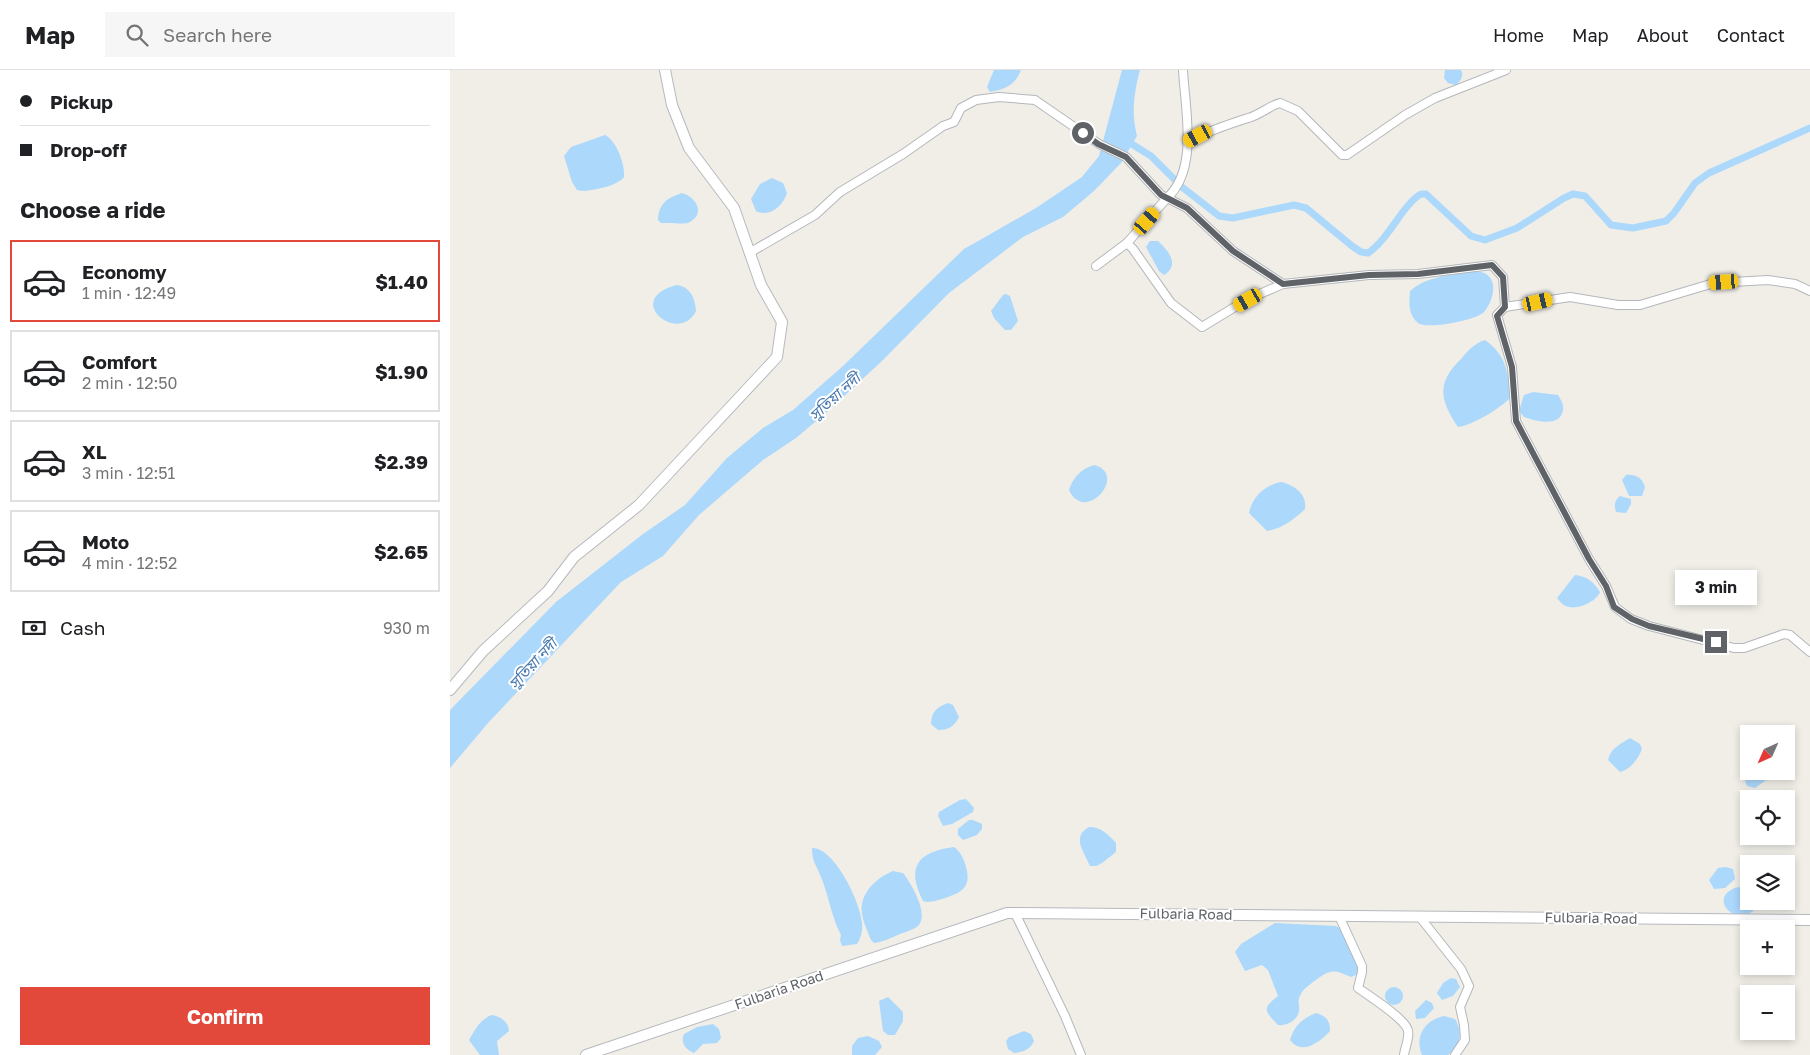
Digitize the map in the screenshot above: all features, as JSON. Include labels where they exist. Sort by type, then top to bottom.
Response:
[{"type":"main road","points":[[450,690],[483,651],[548,591],[574,557],[639,505],[777,357],[782,322],[761,285],[734,208],[689,148],[672,105],[665,70]]},
{"type":"main road","name":"Fulbaria Road","points":[[586,1055],[1007,913],[1810,920]]},
{"type":"street","points":[[1096,266],[1127,243],[1182,178],[1187,160],[1183,70]]},
{"type":"street","points":[[1187,142],[1209,131],[1247,118],[1280,103],[1298,111],[1342,155],[1348,155],[1405,115],[1435,98],[1506,70]]},
{"type":"street","points":[[749,253],[815,216],[840,192],[903,154],[943,126],[954,122],[961,108],[976,100],[999,96],[1036,100],[1098,144],[1126,157],[1161,195],[1187,208],[1233,251],[1283,284]]},
{"type":"street","points":[[1127,243],[1134,248],[1171,302],[1202,326],[1248,300],[1283,284],[1369,275],[1418,274],[1492,265],[1503,277],[1505,307]]},
{"type":"street","points":[[1810,290],[1795,284],[1768,280],[1714,283],[1640,305],[1618,306],[1570,297],[1505,307],[1497,316],[1512,367],[1516,421],[1589,559],[1606,586],[1614,607],[1632,619],[1649,626],[1734,648],[1744,648],[1784,634],[1790,635],[1810,652]]},
{"type":"street","points":[[1015,913],[1065,1016],[1081,1055]]},
{"type":"street","points":[[1340,916],[1362,966],[1358,988],[1392,1013],[1408,1028],[1409,1035],[1404,1055]]},
{"type":"street","points":[[1419,916],[1461,969],[1470,986],[1460,1007],[1464,1025],[1464,1040],[1455,1055]]},
{"type":"water","points":[[994,70],[1021,70],[1013,83],[990,92],[987,87]]},
{"type":"water","name":"সুতিয়া নদী","points":[[1122,70],[1140,70],[1134,103],[1137,136],[1121,163],[1094,191],[1063,217],[1023,237],[949,293],[883,360],[828,411],[796,438],[763,460],[699,515],[663,556],[621,582],[488,723],[450,768],[450,710],[556,602],[643,534],[685,505],[727,458],[763,428],[793,410],[843,366],[964,249],[1036,208],[1082,177],[1099,156]]},
{"type":"water","points":[[1445,70],[1461,70],[1462,78],[1456,85],[1448,83],[1444,78]]},
{"type":"water","points":[[605,135],[617,148],[623,166],[624,177],[616,183],[602,188],[577,190],[572,182],[564,156],[571,147]]},
{"type":"water","points":[[772,178],[783,183],[787,193],[775,210],[761,213],[756,211],[751,199],[760,184]]},
{"type":"water","points":[[682,193],[692,198],[695,202],[698,211],[697,215],[688,223],[661,223],[658,220],[662,205],[668,199]]},
{"type":"water","points":[[1150,241],[1158,241],[1171,258],[1171,267],[1164,275],[1159,271],[1146,247]]},
{"type":"water","points":[[1463,272],[1481,272],[1490,278],[1493,293],[1490,303],[1484,312],[1472,318],[1441,325],[1423,325],[1418,323],[1411,313],[1409,304],[1410,291],[1428,280]]},
{"type":"water","points":[[677,285],[689,291],[695,302],[696,311],[688,321],[678,324],[668,322],[659,316],[654,309],[654,300],[661,292]]},
{"type":"water","points":[[1003,295],[1010,296],[1018,321],[1011,330],[1005,330],[994,318],[991,311]]},
{"type":"water","points":[[1485,340],[1498,352],[1505,365],[1510,398],[1485,416],[1458,427],[1444,400],[1444,384],[1447,376],[1469,350],[1477,343]]},
{"type":"water","points":[[1533,392],[1558,395],[1563,406],[1561,416],[1547,422],[1524,417],[1519,411],[1524,395]]},
{"type":"water","points":[[1094,465],[1104,470],[1107,478],[1106,486],[1101,494],[1093,500],[1085,502],[1076,499],[1069,490],[1073,481],[1081,471]]},
{"type":"water","points":[[1626,475],[1636,476],[1642,481],[1645,487],[1642,496],[1629,496],[1622,480]]},
{"type":"water","points":[[1282,482],[1299,491],[1304,499],[1305,509],[1288,523],[1267,531],[1249,513],[1253,501],[1261,492],[1271,485]]},
{"type":"water","points":[[1620,496],[1631,499],[1631,504],[1626,513],[1616,512],[1615,503]]},
{"type":"water","points":[[1575,575],[1590,580],[1600,592],[1598,596],[1585,605],[1570,607],[1563,605],[1557,598]]},
{"type":"water","points":[[948,703],[953,705],[959,717],[950,727],[938,730],[931,724],[933,713]]},
{"type":"water","points":[[1630,738],[1640,744],[1642,749],[1634,763],[1628,769],[1620,772],[1608,760],[1609,756],[1616,747]]},
{"type":"water","points":[[1766,780],[1755,788],[1747,786],[1745,781]]},
{"type":"water","points":[[966,799],[974,808],[973,812],[952,824],[943,826],[938,816],[939,812],[960,800]]},
{"type":"water","points":[[969,820],[982,824],[982,829],[977,835],[963,840],[958,835],[958,829]]},
{"type":"water","points":[[1089,827],[1097,828],[1104,832],[1116,843],[1116,852],[1096,866],[1090,866],[1080,845],[1081,835]]},
{"type":"water","points":[[954,847],[960,853],[965,864],[967,874],[966,885],[960,892],[949,897],[928,902],[923,901],[915,879],[918,863],[923,857],[931,853]]},
{"type":"water","points":[[812,848],[821,850],[837,866],[857,902],[862,928],[857,944],[842,946],[841,935],[814,860]]},
{"type":"water","points":[[1726,867],[1733,869],[1735,879],[1725,888],[1714,889],[1709,880],[1718,868]]},
{"type":"water","points":[[893,871],[903,873],[910,884],[921,907],[921,921],[918,926],[911,930],[874,943],[863,920],[863,899],[875,882]]},
{"type":"water","points":[[1740,887],[1740,910],[1753,910],[1743,916],[1729,911],[1724,899],[1728,892]]},
{"type":"water","points":[[1275,923],[1336,926],[1340,928],[1360,969],[1358,974],[1351,977],[1335,971],[1318,978],[1305,988],[1301,994],[1299,1011],[1296,1018],[1288,1024],[1281,1025],[1278,1025],[1267,1010],[1269,1004],[1278,996],[1268,970],[1262,965],[1245,971],[1235,952],[1241,944]]},
{"type":"water","points":[[1451,978],[1456,979],[1460,987],[1453,996],[1442,1000],[1437,993],[1443,983]]},
{"type":"water","points":[[1394,987],[1400,990],[1403,996],[1400,1002],[1394,1005],[1388,1002],[1385,996],[1388,990]]},
{"type":"water","points":[[888,997],[903,1012],[903,1021],[895,1035],[888,1035],[883,1031],[879,1001]]},
{"type":"water","points":[[1426,1000],[1432,1003],[1434,1008],[1425,1018],[1416,1019],[1415,1011]]},
{"type":"water","points":[[1316,1013],[1327,1019],[1330,1031],[1310,1046],[1299,1047],[1294,1044],[1290,1040],[1297,1027],[1307,1017]]},
{"type":"water","points":[[492,1015],[504,1020],[509,1031],[497,1041],[499,1055],[480,1055],[469,1040],[481,1022]]},
{"type":"water","points":[[1444,1016],[1455,1019],[1458,1024],[1460,1034],[1456,1047],[1448,1055],[1422,1055],[1419,1041],[1420,1035],[1431,1021]]},
{"type":"water","points":[[713,1024],[719,1029],[721,1038],[717,1043],[703,1044],[694,1053],[686,1048],[683,1043],[684,1034],[697,1027]]},
{"type":"water","points":[[1024,1031],[1031,1034],[1034,1041],[1026,1050],[1014,1053],[1008,1049],[1006,1041],[1009,1037]]},
{"type":"water","points":[[868,1036],[879,1041],[882,1047],[875,1055],[852,1055],[852,1046],[858,1038]]},
{"type":"waterway","points":[[1130,143],[1151,156],[1182,187],[1219,216],[1233,218],[1294,205],[1306,208],[1352,246],[1361,252],[1368,253],[1376,247],[1408,206],[1421,194],[1426,194],[1471,236],[1485,240],[1517,228],[1573,194],[1585,196],[1611,225],[1633,228],[1666,221],[1674,213],[1695,183],[1709,173],[1810,128]]},
{"type":"route","points":[[1083,133],[1098,144],[1126,157],[1161,195],[1187,208],[1233,251],[1283,284],[1369,275],[1418,274],[1492,265],[1503,277],[1505,307],[1497,316],[1512,367],[1516,421],[1539,460],[1589,559],[1606,586],[1614,607],[1632,619],[1649,626],[1676,634],[1716,642]]}]
